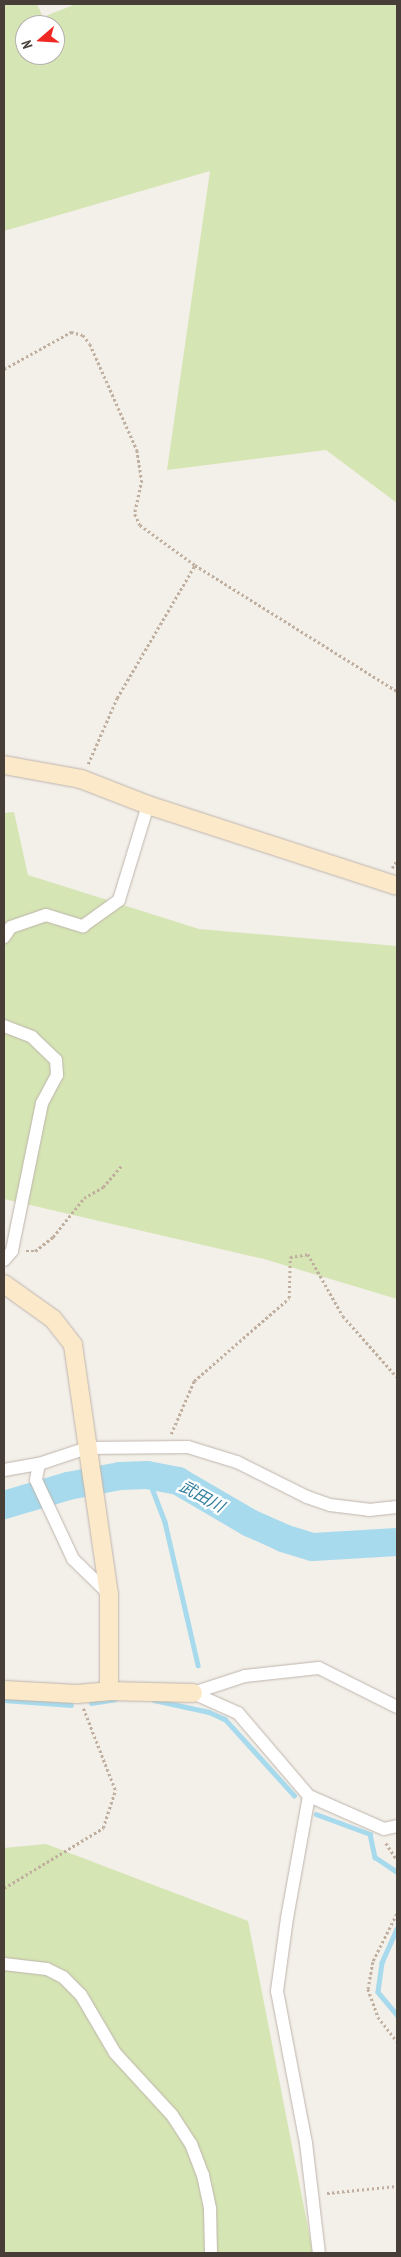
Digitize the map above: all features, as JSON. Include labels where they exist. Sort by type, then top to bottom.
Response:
[{"type":"street","points":[[4,765],[81,779],[148,806],[397,886]]},
{"type":"street","points":[[4,937],[10,927],[46,915],[83,926],[120,900],[148,806]]},
{"type":"street","points":[[4,1026],[32,1037],[56,1060],[57,1075],[42,1103],[8,1256]]},
{"type":"street","points":[[4,1284],[53,1318],[73,1345],[82,1393],[88,1455],[109,1594],[109,1691]]},
{"type":"street","points":[[4,1470],[88,1455],[165,1446],[212,1452],[330,1505],[369,1510],[397,1507]]},
{"type":"street","points":[[39,1464],[36,1480],[73,1559],[109,1594]]},
{"type":"street","points":[[4,1690],[77,1694],[109,1691],[193,1693],[245,1676],[319,1668],[397,1707]]},
{"type":"street","points":[[193,1693],[238,1713],[309,1796],[384,1829],[397,1826]]},
{"type":"street","points":[[309,1796],[286,1918],[277,1991],[306,2143],[319,2253]]},
{"type":"street","points":[[4,1964],[47,1969],[63,1976],[81,1995],[115,2053],[172,2115],[191,2144],[204,2175],[210,2209],[211,2253]]},
{"type":"path","points":[[4,369],[71,332],[82,335],[90,344],[124,418],[141,466],[136,520],[146,532],[397,692]]},
{"type":"path","points":[[81,779],[117,698],[195,565]]},
{"type":"path","points":[[8,1256],[36,1251],[53,1237],[84,1198],[103,1187],[121,1166]]},
{"type":"path","points":[[165,1446],[194,1381],[289,1298],[290,1257],[308,1254],[343,1316],[397,1377]]},
{"type":"path","points":[[4,1888],[103,1828],[115,1790],[77,1694]]},
{"type":"path","points":[[384,1829],[386,1846],[397,1860]]},
{"type":"path","points":[[397,1914],[373,1962],[368,1989],[378,2017],[397,2040]]},
{"type":"path","points":[[312,2194],[397,2186]]},
{"type":"green space","points":[[4,4],[37,4],[42,15],[15,15],[15,65],[65,65],[65,15],[48,15],[76,4],[397,4],[397,503],[326,450],[167,470],[210,171],[4,231]]},
{"type":"green space","points":[[14,812],[28,875],[199,929],[397,946],[397,1299],[264,1259],[4,1199],[4,813]]},
{"type":"green space","points":[[46,1844],[248,1921],[313,2253],[4,2253],[4,1848]]},
{"type":"waterway","points":[[147,1475],[165,1522],[198,1665]]},
{"type":"waterway","name":"武田川","points":[[4,1505],[68,1486],[120,1476],[147,1475],[178,1481],[250,1523],[283,1538],[313,1547],[397,1542]]},
{"type":"waterway","points":[[91,1703],[115,1699]]},
{"type":"waterway","points":[[4,1700],[71,1705]]},
{"type":"waterway","points":[[154,1700],[209,1712],[225,1719],[294,1795]]},
{"type":"waterway","points":[[316,1814],[370,1834],[375,1857],[397,1872]]},
{"type":"waterway","points":[[397,1929],[382,1963],[378,1992],[397,2015]]}]
